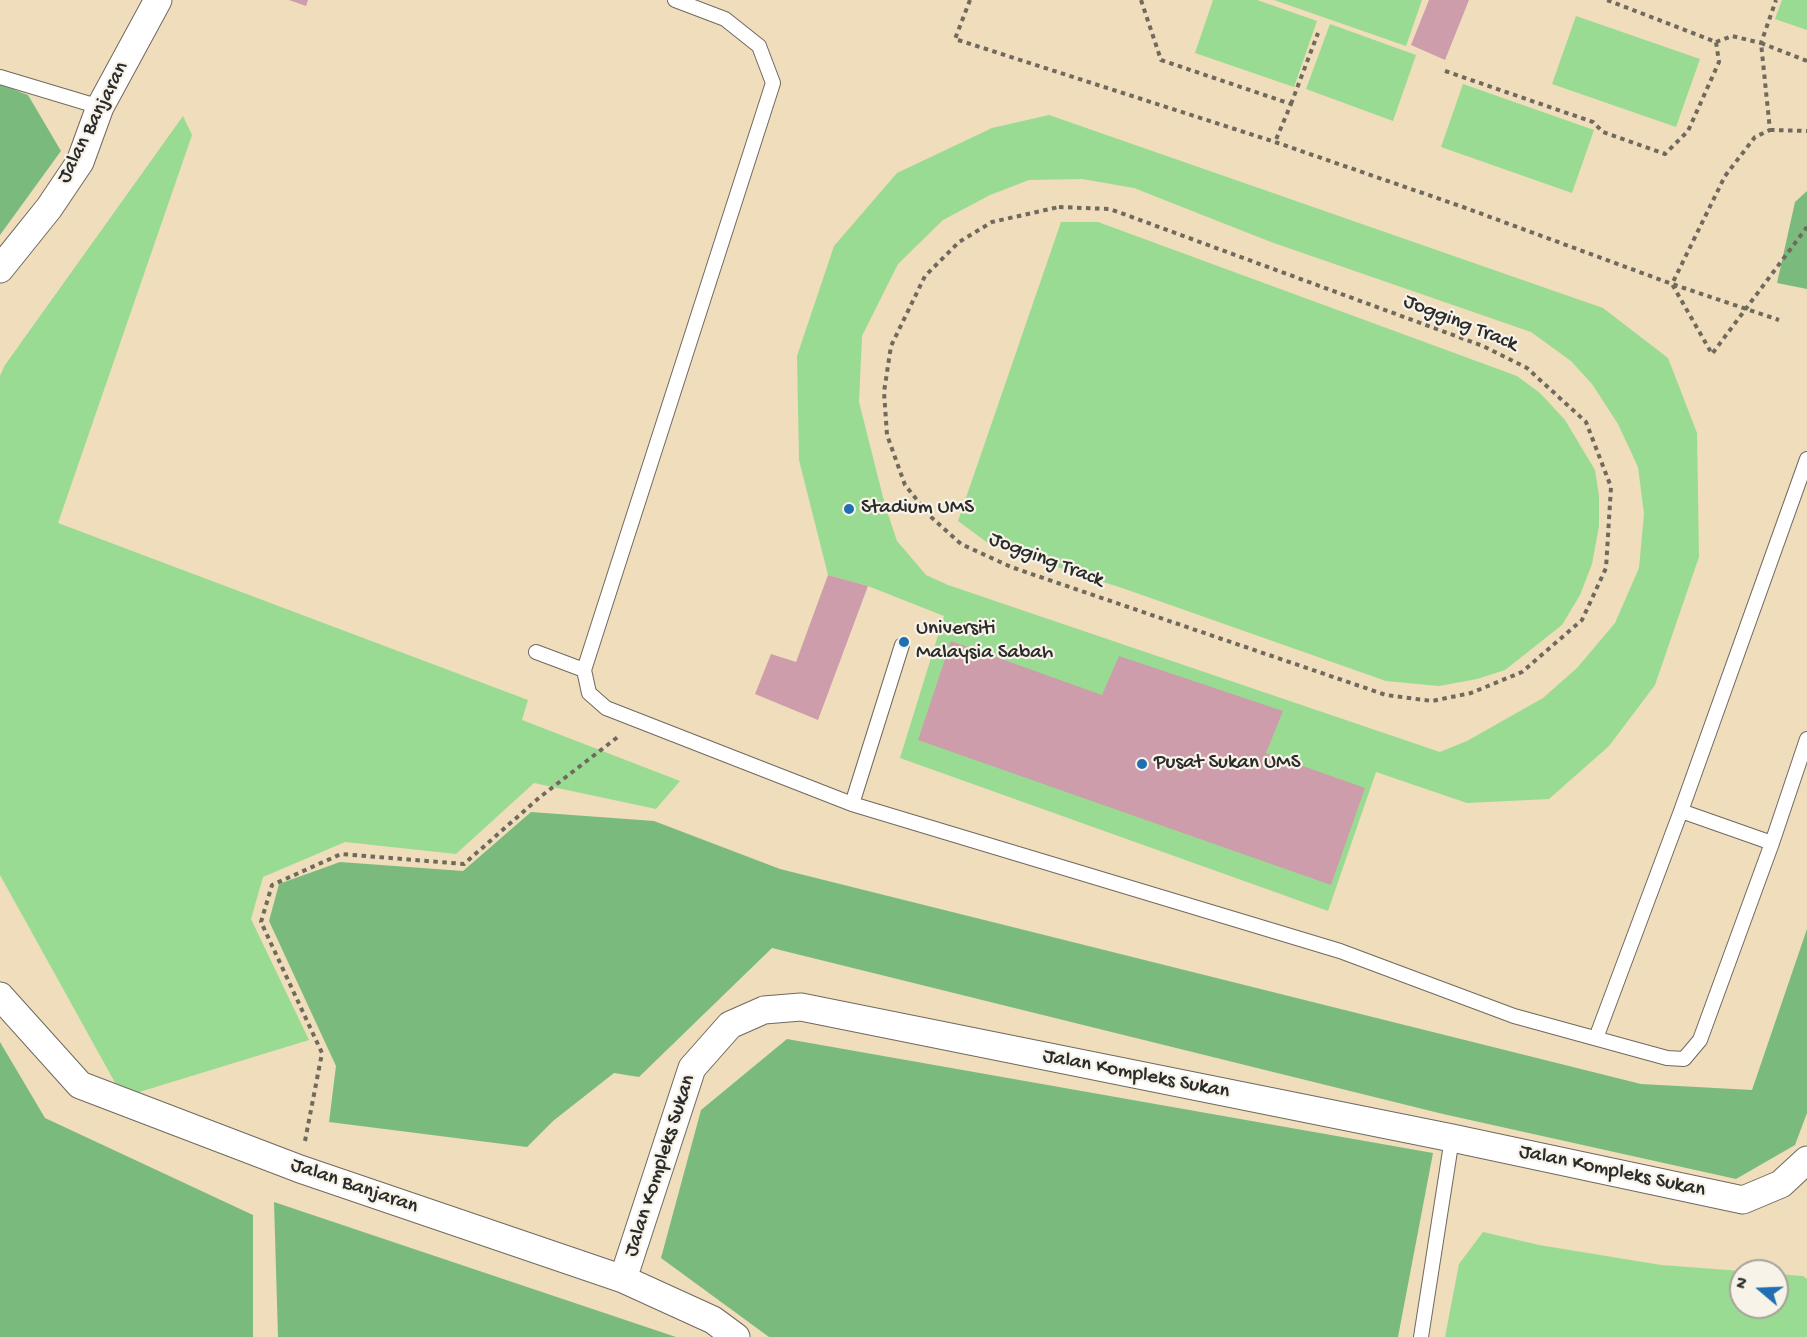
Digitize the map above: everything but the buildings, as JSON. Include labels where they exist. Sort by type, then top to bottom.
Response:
[{"type":"street","name":"Jalan Banjaran","points":[[0,269],[50,208],[80,162],[100,107],[158,0]]},
{"type":"street","name":"Jalan Banjaran","points":[[0,996],[80,1085],[300,1169],[623,1280],[713,1320],[736,1337]]},
{"type":"street","name":"Jalan Kompleks Sukan","points":[[623,1280],[692,1068],[730,1025],[764,1010],[801,1007],[1452,1138],[1743,1200],[1781,1184],[1807,1160]]},
{"type":"lane","points":[[675,0],[725,19],[759,46],[773,83],[584,670],[589,693],[606,708],[852,804],[1340,951],[1514,1016],[1667,1058],[1684,1059],[1700,1040],[1772,843],[1807,739]]},
{"type":"lane","points":[[0,76],[100,107]]},
{"type":"lane","points":[[1596,1038],[1681,811],[1807,459]]},
{"type":"lane","points":[[852,804],[902,645]]},
{"type":"lane","points":[[536,652],[584,670]]},
{"type":"lane","points":[[1681,811],[1772,843]]},
{"type":"lane","points":[[1421,1337],[1452,1138]]},
{"type":"path","points":[[970,0],[955,39],[1275,142],[1779,320]]},
{"type":"path","points":[[1141,0],[1161,60],[1291,104]]},
{"type":"path","points":[[1607,0],[1716,42],[1732,36],[1761,43],[1807,61]]},
{"type":"path","points":[[1770,130],[1761,43],[1776,0]]},
{"type":"path","points":[[1275,142],[1318,33]]},
{"type":"path","points":[[1445,71],[1593,122],[1603,132],[1665,154],[1688,131],[1719,62],[1716,42]]},
{"type":"path","points":[[1672,284],[1725,177],[1755,137],[1770,130],[1807,131]]},
{"type":"path","name":"Jogging Track","points":[[1059,207],[1110,209],[1483,345],[1527,368],[1586,422],[1611,487],[1606,568],[1582,620],[1522,672],[1471,693],[1432,701],[1386,695],[1011,567],[961,543],[930,516],[905,486],[887,435],[884,392],[891,346],[925,276],[959,242],[992,222],[1059,207]]},
{"type":"path","points":[[1672,284],[1712,354],[1807,227]]},
{"type":"path","points":[[300,1169],[322,1053],[261,922],[272,885],[342,854],[464,864],[540,797],[638,720]]},
{"type":"green space","points":[[1213,0],[1257,0],[1317,21],[1294,87],[1195,53]]},
{"type":"green space","points":[[1274,0],[1422,0],[1406,46]]},
{"type":"green space","points":[[1782,0],[1807,0],[1807,30],[1775,19]]},
{"type":"green space","points":[[1576,16],[1700,59],[1676,127],[1552,84]]},
{"type":"green space","points":[[1330,24],[1416,55],[1393,121],[1306,89]]},
{"type":"green space","points":[[0,84],[28,95],[61,151],[0,235]]},
{"type":"green space","points":[[1463,84],[1594,130],[1572,193],[1441,147]]},
{"type":"green space","name":"Stadium UMS","points":[[1049,115],[1603,308],[1668,358],[1697,433],[1699,557],[1655,685],[1609,746],[1549,799],[1467,803],[1376,772],[1328,911],[900,758],[944,616],[868,586],[828,575],[799,460],[797,356],[834,246],[897,173],[992,128]],"holes":[[[1082,179],[1134,188],[1271,242],[1531,332],[1571,361],[1592,384],[1618,424],[1638,467],[1644,514],[1639,568],[1615,623],[1577,668],[1543,698],[1467,741],[1440,752],[948,585],[926,575],[897,541],[885,505],[859,402],[862,336],[898,264],[943,220],[990,195],[1029,180]]]},
{"type":"green space","points":[[183,116],[192,135],[58,523],[528,700],[522,720],[680,781],[656,809],[534,783],[456,854],[345,842],[263,877],[251,919],[309,1040],[123,1097],[0,875],[0,376],[5,365]]},
{"type":"green space","points":[[1807,191],[1807,289],[1777,283],[1795,202]]},
{"type":"green space","points":[[1061,222],[1098,222],[1517,376],[1540,393],[1565,420],[1595,470],[1599,496],[1599,526],[1592,564],[1580,595],[1562,625],[1505,670],[1477,679],[1439,686],[1386,681],[1125,589],[992,546],[958,521]]},
{"type":"green space","points":[[531,812],[654,821],[780,869],[1641,1084],[1752,1090],[1807,929],[1807,1113],[1795,1145],[1736,1179],[1443,1114],[772,948],[639,1077],[614,1073],[553,1121],[527,1147],[329,1122],[336,1066],[269,921],[279,884],[340,862],[463,871]]},
{"type":"green space","points":[[787,1039],[1433,1153],[1398,1337],[769,1337],[661,1258],[701,1110]]},
{"type":"green space","points":[[0,1042],[45,1118],[253,1215],[253,1337],[0,1337]]},
{"type":"green space","points":[[274,1202],[676,1337],[278,1337]]},
{"type":"green space","points":[[1483,1232],[1539,1245],[1661,1265],[1729,1270],[1729,1319],[1789,1319],[1789,1275],[1803,1276],[1807,1279],[1807,1337],[1445,1337],[1459,1264]]},
{"type":"place","name":"Stadium UMS","points":[[849,509]]},
{"type":"place","name":"Universiti Malaysia Sabah","points":[[904,642]]},
{"type":"place","name":"Pusat Sukan UMS","points":[[1142,764]]}]
